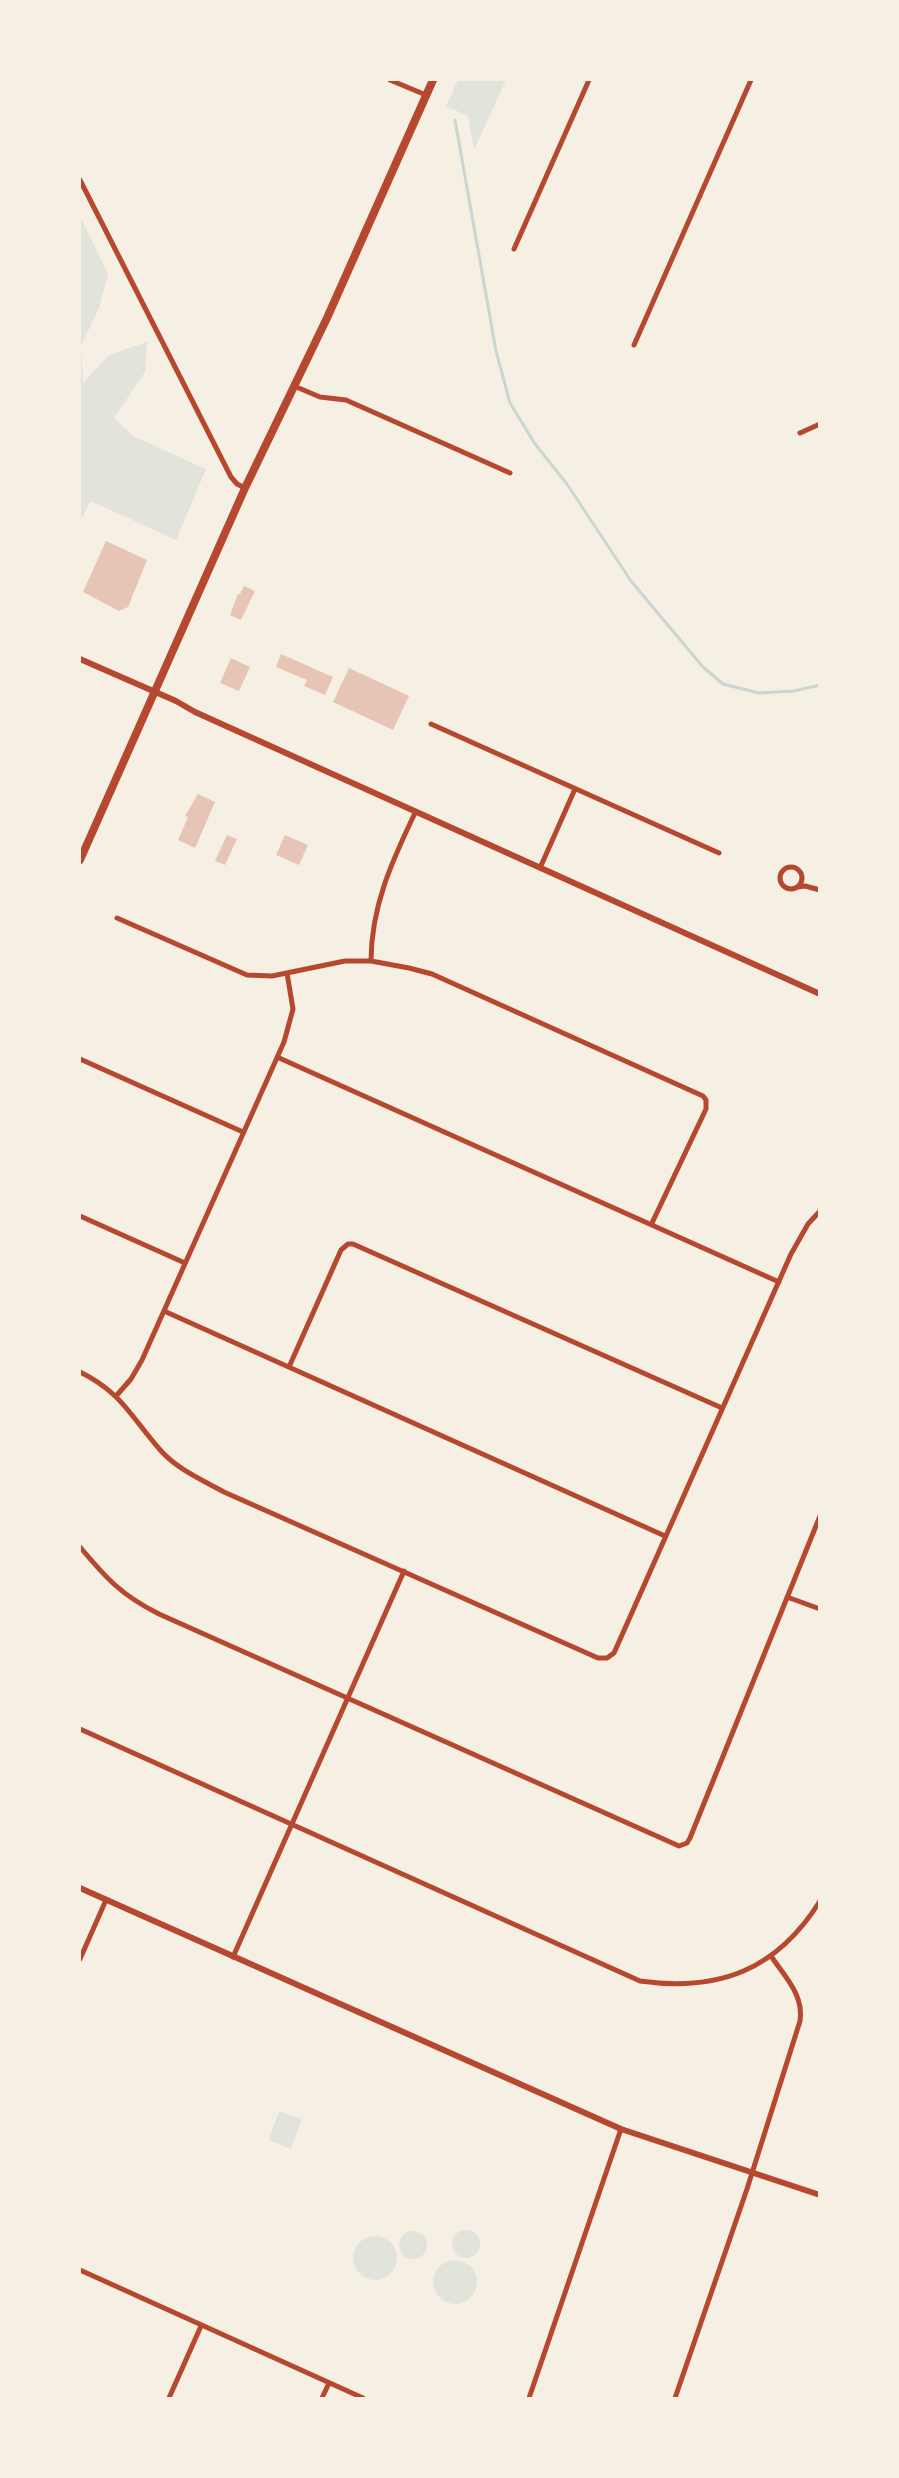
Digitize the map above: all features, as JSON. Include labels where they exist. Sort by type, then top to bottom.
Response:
[{"type":"main road","points":[[80,861],[245,488],[327,318],[433,80]]},
{"type":"street","points":[[390,80],[426,95]]},
{"type":"street","points":[[514,249],[589,80]]},
{"type":"street","points":[[634,345],[751,80]]},
{"type":"street","points":[[80,180],[231,477],[245,488]]},
{"type":"street","points":[[294,386],[320,397],[346,400],[510,473]]},
{"type":"street","points":[[800,433],[819,424]]},
{"type":"street","points":[[80,659],[154,691],[415,813],[819,994]]},
{"type":"street","points":[[431,724],[719,853]]},
{"type":"street","points":[[540,868],[576,789]]},
{"type":"street","points":[[371,961],[374,924],[384,882],[415,813]]},
{"type":"street","points":[[812,887],[798,870],[792,867],[785,869],[781,874],[783,885],[789,888],[812,887],[819,890]]},
{"type":"street","points":[[796,887],[801,882],[802,876]]},
{"type":"street","points":[[117,918],[246,975],[264,977],[345,961],[371,961],[432,974],[699,1094],[706,1100],[706,1109],[652,1223]]},
{"type":"street","points":[[117,1395],[131,1379],[142,1360],[290,1025],[293,1009],[287,973]]},
{"type":"street","points":[[277,1057],[652,1223],[779,1282]]},
{"type":"street","points":[[80,1059],[243,1132]]},
{"type":"street","points":[[80,1372],[117,1395],[162,1453],[192,1475],[598,1658],[607,1659],[614,1653],[779,1282],[801,1236],[819,1211]]},
{"type":"street","points":[[80,1216],[185,1263]]},
{"type":"street","points":[[289,1367],[341,1250],[348,1244],[369,1250],[722,1408]]},
{"type":"street","points":[[164,1311],[665,1536]]},
{"type":"street","points":[[80,1547],[105,1578],[137,1603],[679,1846],[690,1838],[819,1516]]},
{"type":"street","points":[[233,1957],[404,1571]]},
{"type":"street","points":[[787,1597],[819,1609]]},
{"type":"street","points":[[80,1729],[640,1981],[676,1984],[715,1982],[754,1967],[771,1956],[801,1928],[819,1901]]},
{"type":"street","points":[[80,1888],[621,2129],[819,2195]]},
{"type":"street","points":[[80,1959],[106,1900]]},
{"type":"street","points":[[675,2398],[796,2038],[802,2008],[794,1989],[771,1956]]},
{"type":"street","points":[[529,2398],[621,2129]]},
{"type":"street","points":[[80,2270],[363,2398]]},
{"type":"street","points":[[169,2398],[201,2326]]},
{"type":"street","points":[[322,2398],[329,2383]]},
{"type":"shaded area","points":[[458,80],[506,80],[474,150],[468,116],[446,106]]},
{"type":"shaded area","points":[[80,216],[108,274],[99,308],[81,346],[83,383],[109,355],[147,342],[145,372],[114,418],[133,436],[206,469],[176,540],[91,501],[80,518]]},
{"type":"shaded area","points":[[279,2111],[302,2119],[291,2149],[269,2140]]},
{"type":"shaded area","points":[[466,2230],[476,2234],[480,2244],[476,2254],[466,2258],[456,2254],[452,2244],[456,2234]]},
{"type":"shaded area","points":[[413,2231],[423,2235],[427,2245],[423,2255],[413,2259],[403,2255],[399,2245],[403,2235]]},
{"type":"shaded area","points":[[375,2236],[391,2242],[397,2258],[391,2274],[375,2280],[359,2274],[353,2258],[359,2242]]},
{"type":"shaded area","points":[[455,2260],[471,2266],[477,2282],[471,2298],[455,2304],[439,2298],[433,2282],[439,2266]]},
{"type":"building","points":[[106,541],[147,560],[128,607],[119,611],[83,592]]},
{"type":"building","points":[[244,586],[255,591],[241,620],[230,615],[238,594]]},
{"type":"building","points":[[281,654],[333,677],[325,695],[304,686],[307,680],[276,667]]},
{"type":"building","points":[[231,658],[250,667],[239,691],[220,683]]},
{"type":"building","points":[[349,668],[409,696],[393,730],[333,702]]},
{"type":"building","points":[[198,794],[215,802],[195,848],[178,840],[188,817],[185,816]]},
{"type":"building","points":[[227,835],[237,839],[225,865],[215,861]]},
{"type":"building","points":[[285,835],[308,845],[299,865],[276,855]]},
{"type":"waterway","points":[[455,120],[496,351],[510,403],[535,444],[567,484],[631,581],[703,667],[723,684],[759,693],[794,691],[820,685]]}]
